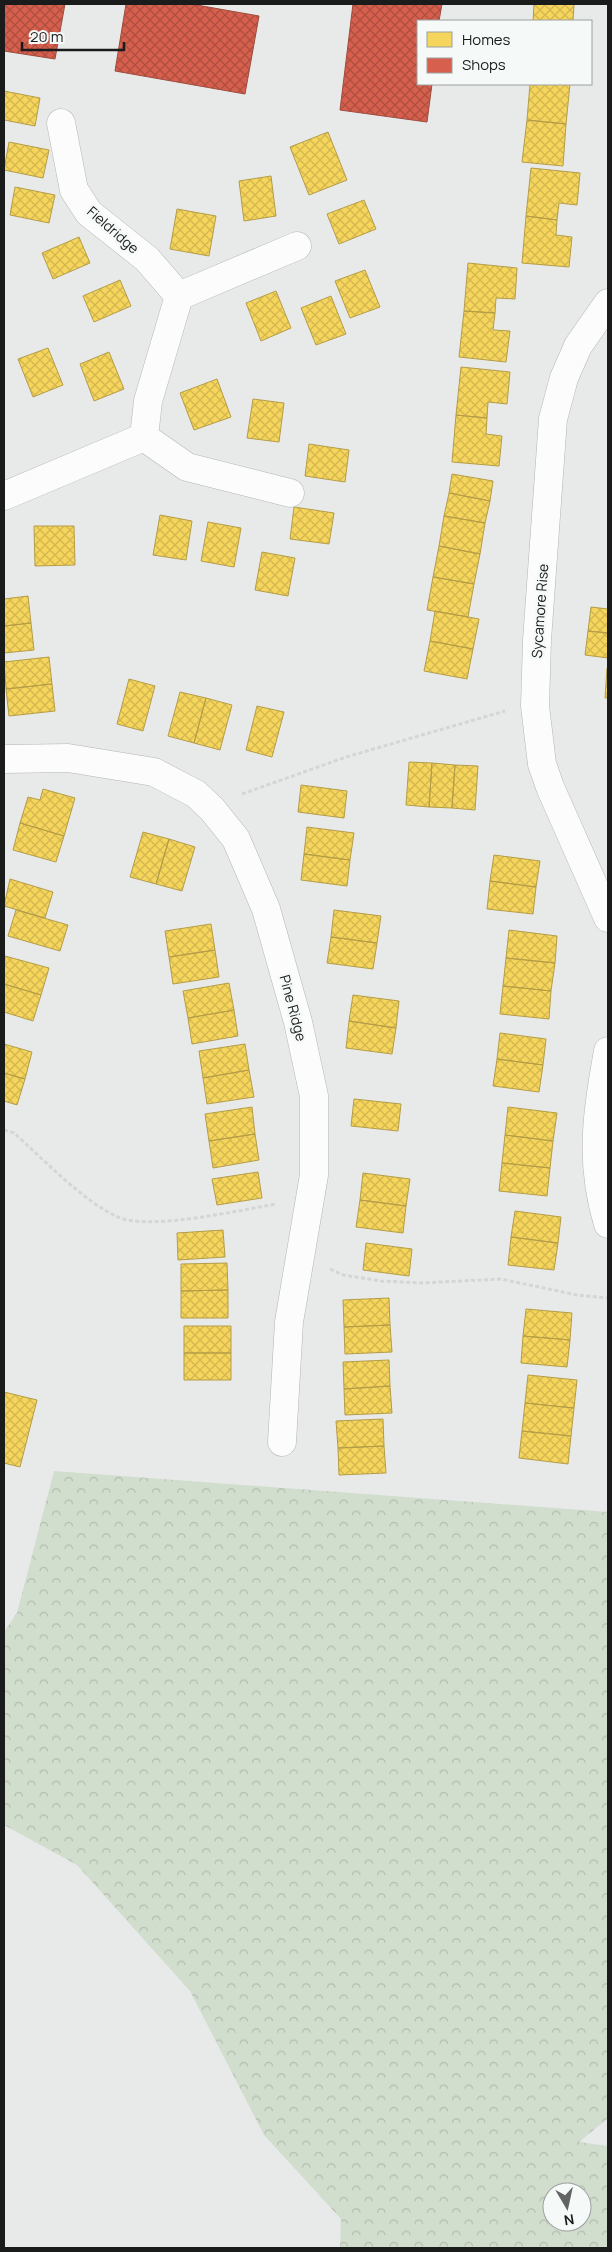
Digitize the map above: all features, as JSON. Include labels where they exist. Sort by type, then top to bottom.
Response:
[{"type":"street","name":"Fieldridge","points":[[61,123],[74,190],[89,213],[147,259],[179,296]]},
{"type":"street","points":[[144,437],[148,401],[179,296],[296,246]]},
{"type":"street","name":"Sycamore Rise","points":[[608,303],[578,346],[564,378],[554,419],[537,640],[535,706],[542,764],[550,787],[608,918]]},
{"type":"street","points":[[144,437],[187,467],[290,493]]},
{"type":"street","points":[[4,496],[144,437]]},
{"type":"street","name":"Pine Ridge","points":[[4,759],[68,758],[154,772],[196,794],[212,809],[236,839],[266,909],[298,1022],[314,1096],[314,1176],[289,1322],[282,1442]]},
{"type":"street","points":[[608,1052],[598,1106],[595,1142],[598,1178],[608,1224]]},
{"type":"path","points":[[212,809],[252,789],[346,757],[505,711],[535,706]]},
{"type":"path","points":[[4,1130],[14,1133],[96,1205],[120,1218],[157,1223],[292,1202],[309,1204]]},
{"type":"path","points":[[301,1258],[343,1274],[381,1281],[421,1283],[501,1279],[577,1295],[608,1298]]},
{"type":"green space","points":[[54,1471],[608,1512],[608,2118],[579,2142],[608,2146],[608,2248],[340,2248],[341,2219],[264,2135],[190,1991],[77,1865],[4,1825],[4,1632],[17,1613]]},
{"type":"building: Homes","points":[[534,4],[574,4],[573,20],[533,20]]},
{"type":"building: Homes","points":[[530,85],[570,85],[566,124],[527,120]]},
{"type":"building: Homes","points":[[4,91],[40,98],[35,126],[4,120]]},
{"type":"building: Homes","points":[[527,120],[566,124],[563,166],[522,162]]},
{"type":"building: Homes","points":[[328,132],[347,180],[309,195],[290,147]]},
{"type":"building: Homes","points":[[9,142],[49,150],[43,178],[4,170]]},
{"type":"building: Homes","points":[[531,168],[580,173],[577,205],[559,203],[557,220],[526,216]]},
{"type":"building: Homes","points":[[271,176],[276,216],[244,221],[239,181]]},
{"type":"building: Homes","points":[[15,187],[55,195],[49,223],[10,215]]},
{"type":"building: Homes","points":[[364,200],[376,229],[339,244],[327,214]]},
{"type":"building: Homes","points":[[177,209],[216,216],[209,256],[170,249]]},
{"type":"building: Homes","points":[[526,216],[557,220],[556,235],[572,237],[569,267],[522,263]]},
{"type":"building: Homes","points":[[79,237],[90,263],[53,279],[42,253]]},
{"type":"building: Homes","points":[[468,263],[517,268],[515,299],[496,298],[495,313],[464,311]]},
{"type":"building: Homes","points":[[365,270],[380,307],[350,318],[335,281]]},
{"type":"building: Homes","points":[[120,280],[131,306],[94,322],[83,296]]},
{"type":"building: Homes","points":[[276,291],[291,328],[261,341],[246,303]]},
{"type":"building: Homes","points":[[331,296],[346,334],[316,345],[301,308]]},
{"type":"building: Homes","points":[[464,311],[495,313],[493,330],[510,331],[506,362],[459,357]]},
{"type":"building: Homes","points":[[48,348],[63,385],[33,397],[18,359]]},
{"type":"building: Homes","points":[[109,352],[124,389],[94,401],[80,364]]},
{"type":"building: Homes","points":[[461,367],[510,372],[507,404],[488,402],[487,418],[456,415]]},
{"type":"building: Homes","points":[[217,379],[231,417],[194,430],[180,393]]},
{"type":"building: Homes","points":[[253,399],[284,403],[279,442],[247,438]]},
{"type":"building: Homes","points":[[456,415],[487,418],[486,434],[502,436],[499,466],[452,462]]},
{"type":"building: Homes","points":[[309,444],[349,450],[345,482],[305,476]]},
{"type":"building: Homes","points":[[452,474],[493,481],[490,501],[449,493]]},
{"type":"building: Homes","points":[[449,493],[490,501],[485,523],[444,516]]},
{"type":"building: Homes","points":[[294,507],[334,513],[329,544],[290,539]]},
{"type":"building: Homes","points":[[160,515],[192,521],[186,560],[153,555]]},
{"type":"building: Homes","points":[[444,516],[485,523],[480,554],[439,546]]},
{"type":"building: Homes","points":[[208,522],[241,528],[234,567],[201,561]]},
{"type":"building: Homes","points":[[34,526],[74,526],[75,565],[35,566]]},
{"type":"building: Homes","points":[[439,546],[480,554],[474,584],[433,577]]},
{"type":"building: Homes","points":[[262,552],[295,558],[288,596],[255,590]]},
{"type":"building: Homes","points":[[433,577],[474,584],[468,617],[427,610]]},
{"type":"building: Homes","points":[[28,596],[31,623],[4,626],[4,599]]},
{"type":"building: Homes","points":[[591,607],[608,609],[608,633],[588,631]]},
{"type":"building: Homes","points":[[435,611],[479,619],[473,649],[430,641]]},
{"type":"building: Homes","points":[[31,623],[34,650],[4,653],[4,626]]},
{"type":"building: Homes","points":[[588,631],[608,633],[608,658],[585,655]]},
{"type":"building: Homes","points":[[430,641],[473,649],[467,679],[424,671]]},
{"type":"building: Homes","points":[[49,657],[52,684],[6,689],[4,662]]},
{"type":"building: Homes","points":[[607,668],[608,698],[605,698]]},
{"type":"building: Homes","points":[[129,679],[155,686],[143,731],[117,724]]},
{"type":"building: Homes","points":[[52,684],[55,711],[9,716],[6,689]]},
{"type":"building: Homes","points":[[180,692],[206,698],[194,743],[168,736]]},
{"type":"building: Homes","points":[[206,698],[232,705],[220,750],[194,743]]},
{"type":"building: Homes","points":[[257,706],[284,712],[272,757],[246,750]]},
{"type":"building: Homes","points":[[409,762],[432,763],[429,807],[406,805]]},
{"type":"building: Homes","points":[[432,763],[455,765],[452,808],[429,807]]},
{"type":"building: Homes","points":[[455,765],[478,766],[475,810],[452,808]]},
{"type":"building: Homes","points":[[301,785],[347,791],[344,818],[298,812]]},
{"type":"building: Homes","points":[[43,789],[75,798],[64,836],[20,823],[28,797],[40,800]]},
{"type":"building: Homes","points":[[20,823],[64,836],[56,862],[13,850]]},
{"type":"building: Homes","points":[[307,827],[354,833],[350,860],[304,854]]},
{"type":"building: Homes","points":[[143,832],[169,839],[156,884],[130,877]]},
{"type":"building: Homes","points":[[169,839],[195,847],[182,891],[156,884]]},
{"type":"building: Homes","points":[[304,854],[350,860],[347,886],[301,880]]},
{"type":"building: Homes","points":[[494,855],[540,861],[536,887],[490,881]]},
{"type":"building: Homes","points":[[10,879],[53,892],[45,918],[4,906]]},
{"type":"building: Homes","points":[[490,881],[536,887],[533,914],[487,909]]},
{"type":"building: Homes","points":[[16,910],[68,925],[60,951],[8,936]]},
{"type":"building: Homes","points":[[334,910],[381,916],[377,943],[331,937]]},
{"type":"building: Homes","points":[[211,924],[215,950],[169,957],[165,931]]},
{"type":"building: Homes","points":[[509,930],[557,936],[555,963],[506,958]]},
{"type":"building: Homes","points":[[331,937],[377,943],[373,969],[327,963]]},
{"type":"building: Homes","points":[[215,950],[219,977],[173,984],[169,957]]},
{"type":"building: Homes","points":[[5,956],[49,968],[41,995],[4,984]]},
{"type":"building: Homes","points":[[506,958],[555,963],[551,991],[503,986]]},
{"type":"building: Homes","points":[[229,983],[234,1010],[188,1018],[183,991]]},
{"type":"building: Homes","points":[[4,984],[41,995],[33,1021],[4,1012]]},
{"type":"building: Homes","points":[[503,986],[551,991],[549,1019],[500,1014]]},
{"type":"building: Homes","points":[[353,995],[399,1001],[396,1028],[349,1021]]},
{"type":"building: Homes","points":[[234,1010],[238,1036],[192,1044],[188,1018]]},
{"type":"building: Homes","points":[[349,1021],[396,1028],[392,1054],[346,1048]]},
{"type":"building: Homes","points":[[500,1033],[546,1039],[543,1065],[497,1059]]},
{"type":"building: Homes","points":[[4,1044],[32,1052],[25,1079],[4,1073]]},
{"type":"building: Homes","points":[[245,1044],[249,1070],[203,1078],[199,1051]]},
{"type":"building: Homes","points":[[497,1059],[543,1065],[539,1092],[493,1086]]},
{"type":"building: Homes","points":[[249,1070],[254,1097],[207,1104],[203,1078]]},
{"type":"building: Homes","points":[[4,1073],[25,1079],[17,1105],[4,1101]]},
{"type":"building: Homes","points":[[354,1099],[401,1104],[398,1131],[351,1126]]},
{"type":"building: Homes","points":[[252,1107],[255,1134],[209,1141],[205,1114]]},
{"type":"building: Homes","points":[[508,1107],[557,1113],[553,1141],[505,1135]]},
{"type":"building: Homes","points":[[255,1134],[259,1160],[213,1168],[209,1141]]},
{"type":"building: Homes","points":[[505,1135],[553,1141],[550,1168],[502,1163]]},
{"type":"building: Homes","points":[[502,1163],[550,1168],[547,1196],[499,1191]]},
{"type":"building: Homes","points":[[258,1172],[262,1198],[217,1205],[212,1179]]},
{"type":"building: Homes","points":[[363,1173],[410,1179],[406,1206],[360,1200]]},
{"type":"building: Homes","points":[[360,1200],[406,1206],[403,1233],[356,1227]]},
{"type":"building: Homes","points":[[515,1211],[561,1217],[558,1243],[511,1237]]},
{"type":"building: Homes","points":[[223,1230],[225,1257],[178,1260],[177,1233]]},
{"type":"building: Homes","points":[[511,1237],[558,1243],[554,1270],[508,1265]]},
{"type":"building: Homes","points":[[366,1243],[412,1249],[409,1276],[363,1270]]},
{"type":"building: Homes","points":[[227,1263],[228,1290],[181,1291],[181,1264]]},
{"type":"building: Homes","points":[[228,1290],[228,1318],[181,1318],[181,1291]]},
{"type":"building: Homes","points":[[389,1298],[390,1325],[344,1327],[343,1300]]},
{"type":"building: Homes","points":[[526,1309],[572,1313],[570,1340],[523,1336]]},
{"type":"building: Homes","points":[[390,1325],[392,1352],[345,1354],[344,1327]]},
{"type":"building: Homes","points":[[184,1326],[231,1326],[231,1353],[184,1353]]},
{"type":"building: Homes","points":[[523,1336],[570,1340],[567,1367],[521,1363]]},
{"type":"building: Homes","points":[[184,1353],[231,1353],[231,1380],[184,1380]]},
{"type":"building: Homes","points":[[389,1360],[390,1386],[344,1389],[343,1362]]},
{"type":"building: Homes","points":[[528,1375],[577,1380],[574,1408],[525,1403]]},
{"type":"building: Homes","points":[[390,1386],[392,1413],[345,1415],[344,1389]]},
{"type":"building: Homes","points":[[4,1392],[37,1400],[20,1467],[4,1463]]},
{"type":"building: Homes","points":[[525,1403],[574,1408],[571,1436],[522,1431]]},
{"type":"building: Homes","points":[[383,1419],[384,1446],[338,1448],[336,1421]]},
{"type":"building: Homes","points":[[522,1431],[571,1436],[568,1464],[519,1458]]},
{"type":"building: Homes","points":[[384,1446],[386,1473],[339,1475],[338,1448]]},
{"type":"building: Shops","points":[[4,4],[65,4],[55,59],[4,51]]},
{"type":"building: Shops","points":[[126,4],[191,4],[259,16],[245,94],[115,71]]},
{"type":"building: Shops","points":[[353,4],[442,4],[439,20],[417,20],[417,85],[432,85],[427,122],[340,110]]}]
